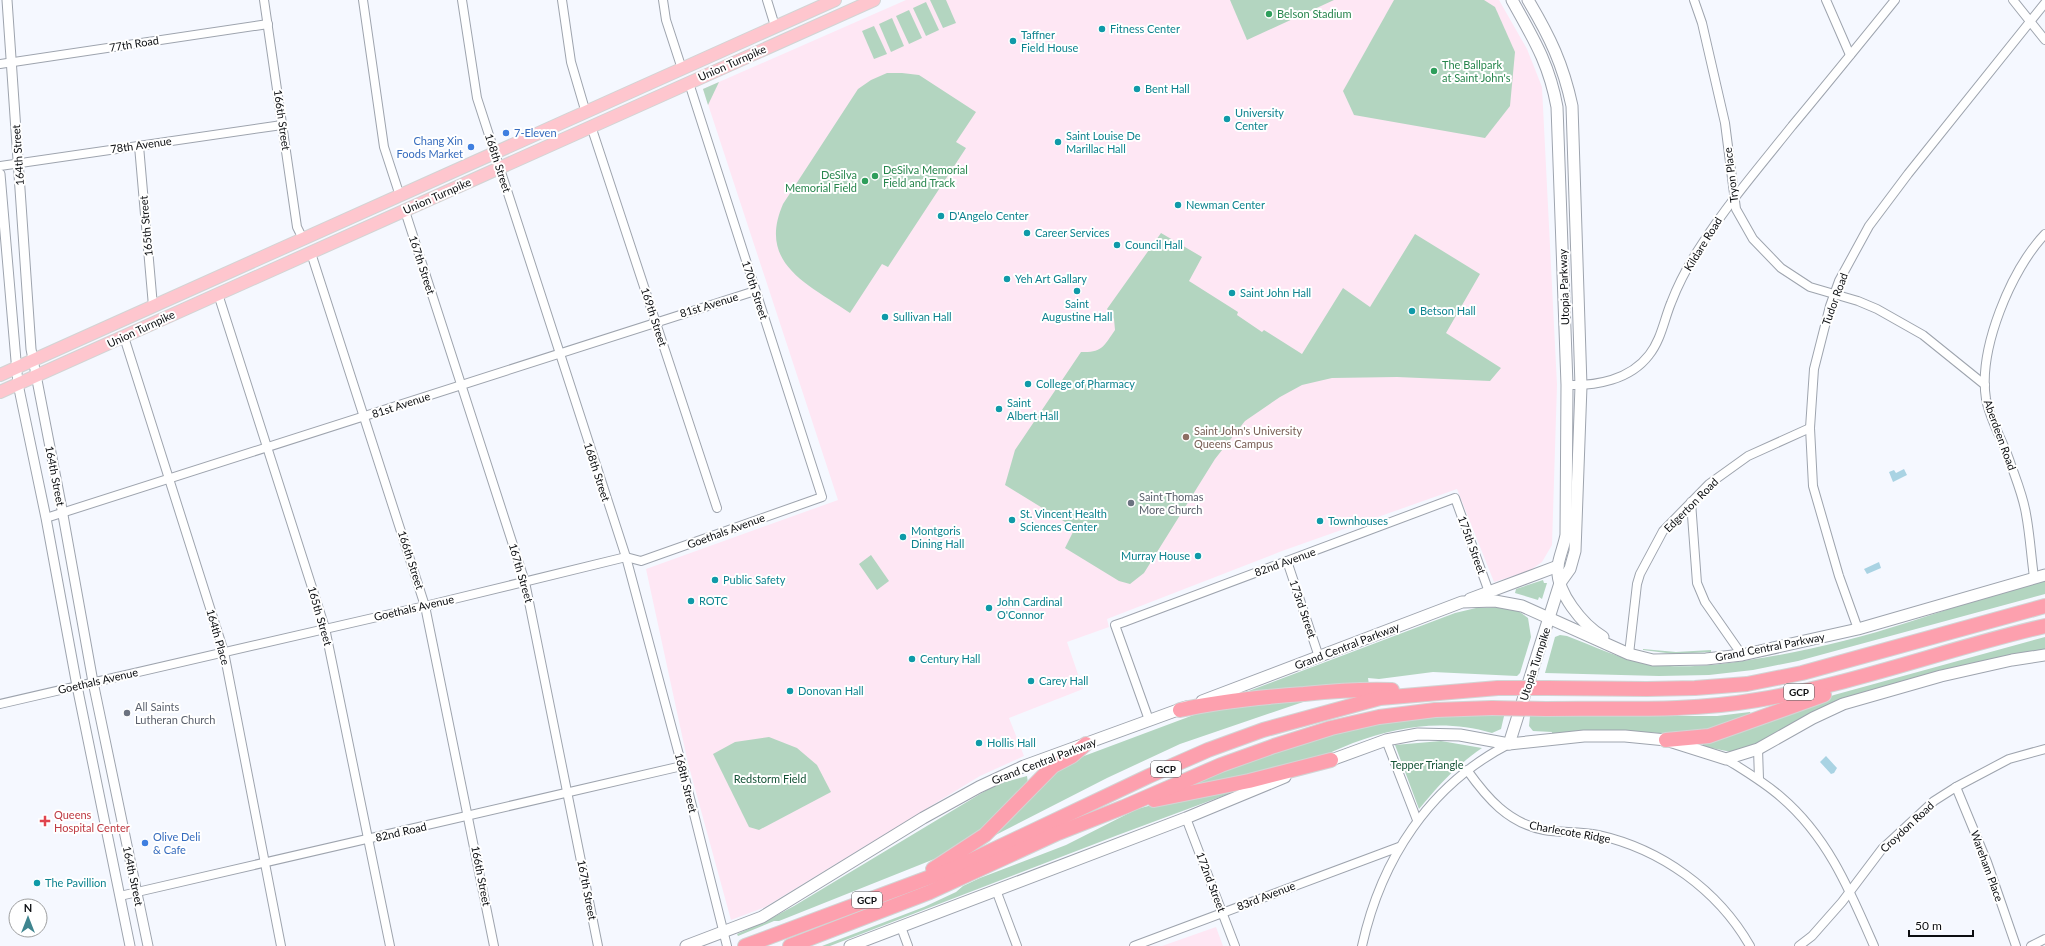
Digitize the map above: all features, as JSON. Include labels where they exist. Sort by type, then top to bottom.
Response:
[{"type":"highway","name":"GCP","points":[[745,946],[910,883],[957,867],[1208,750],[1263,730],[1325,712],[1380,698],[1434,692],[1498,688],[1663,689],[1747,684],[1802,673],[2045,606]]},
{"type":"highway","name":"GCP","points":[[790,946],[930,892],[1058,833],[1124,807],[1221,765],[1331,728],[1379,717],[1435,710],[1492,708],[1546,709],[1685,707],[1757,700],[1816,688],[2045,626]]},
{"type":"highway","points":[[1666,740],[1709,736],[1733,729],[1809,699],[1846,689],[1974,644]]},
{"type":"highway","points":[[1180,710],[1218,701],[1363,689],[1434,692]]},
{"type":"highway","points":[[910,883],[985,835],[1053,766],[1075,754],[1086,744]]},
{"type":"highway","points":[[1124,807],[1249,781],[1331,760]]},
{"type":"main road","name":"Union Turnpike","points":[[0,375],[33,362],[153,306],[495,154],[835,0]]},
{"type":"main road","name":"Union Turnpike","points":[[0,392],[874,0]]},
{"type":"main road","name":"Utopia Parkway","points":[[1512,0],[1543,56],[1552,82],[1557,107],[1567,385],[1566,535],[1564,550],[1558,566],[1560,583]]},
{"type":"main road","name":"Utopia Parkway","points":[[1528,0],[1551,38],[1567,80],[1572,106],[1581,386],[1576,541],[1570,569],[1560,583]]},
{"type":"main road","points":[[1462,602],[1558,566]]},
{"type":"main road","name":"Grand Central Parkway","points":[[686,946],[725,939],[923,818],[979,787],[1024,766],[1180,710],[1462,602],[1495,601],[1522,606],[1629,654],[1653,660],[1706,659],[1742,654],[1858,629],[2045,575]]},
{"type":"main road","points":[[1560,583],[1574,609],[1592,630],[1629,654]]},
{"type":"main road","name":"Utopia Turnpike","points":[[1509,744],[1560,583]]},
{"type":"main road","points":[[850,946],[1386,740],[1418,734],[1453,735],[1509,744],[1584,736],[1625,736],[1666,740],[1726,759],[1758,749],[1813,718],[1843,704],[1941,676],[2012,660],[2045,655]]},
{"type":"street","name":"164th Street","points":[[7,0],[35,377],[63,514],[93,682],[148,946]]},
{"type":"street","name":"166th Street","points":[[264,0],[297,227],[303,239]]},
{"type":"street","points":[[363,0],[384,147],[400,196]]},
{"type":"street","name":"168th Street","points":[[462,0],[476,98],[558,354],[626,557],[682,766],[725,939]]},
{"type":"street","points":[[562,0],[571,62],[586,113]]},
{"type":"street","points":[[663,0],[666,20],[682,68]]},
{"type":"street","points":[[766,0],[775,26]]},
{"type":"street","name":"Tryon Place","points":[[1694,0],[1702,23],[1725,123],[1734,198],[1738,213],[1753,240],[1781,268],[1810,287],[1858,301],[1877,309],[1923,335],[1986,385]]},
{"type":"street","points":[[1826,0],[1850,55]]},
{"type":"street","name":"Kildare Road","points":[[1567,385],[1581,386],[1604,383],[1632,370],[1649,356],[1659,338],[1671,303],[1686,271],[1701,245],[1734,198],[1895,0]]},
{"type":"street","points":[[2013,0],[2045,40]]},
{"type":"street","name":"Tudor Road","points":[[1858,629],[1839,576],[1813,486],[1810,428],[1814,369],[1835,295],[1840,281],[1869,226],[2030,20],[2045,3]]},
{"type":"street","name":"77th Road","points":[[0,64],[268,24]]},
{"type":"street","name":"170th Street","points":[[689,83],[822,497]]},
{"type":"street","name":"78th Avenue","points":[[0,166],[282,125]]},
{"type":"street","name":"169th Street","points":[[591,126],[717,508]]},
{"type":"street","name":"165th Street","points":[[139,146],[153,306]]},
{"type":"street","name":"164th Street","points":[[0,174],[3,270],[18,384],[46,518],[130,946]]},
{"type":"street","name":"167th Street","points":[[405,211],[525,582],[569,793],[598,946]]},
{"type":"street","name":"Aberdeen Road","points":[[2034,577],[2026,513],[2007,452],[1991,415],[1986,399],[1986,385],[1988,355],[1996,322],[2020,267],[2045,234]]},
{"type":"street","name":"166th Street","points":[[310,253],[425,606],[469,816],[494,946]]},
{"type":"street","name":"81st Avenue","points":[[46,518],[170,480],[755,291]]},
{"type":"street","name":"165th Street","points":[[218,294],[325,628],[390,946]]},
{"type":"street","name":"164th Place","points":[[124,337],[224,652],[281,946]]},
{"type":"street","name":"Edgerton Road","points":[[1629,654],[1637,584],[1640,574],[1663,531],[1709,484],[1748,456],[1810,428]]},
{"type":"street","name":"Goethals Avenue","points":[[0,704],[425,606],[626,557],[641,561],[822,497]]},
{"type":"street","name":"82nd Avenue","points":[[1149,720],[1115,626],[1455,498]]},
{"type":"street","name":"175th Street","points":[[1455,498],[1489,592]]},
{"type":"street","points":[[1691,502],[1698,583],[1705,602],[1742,654]]},
{"type":"street","name":"173rd Street","points":[[1287,561],[1319,657]]},
{"type":"street","points":[[1386,740],[1417,820]]},
{"type":"street","points":[[1362,946],[1376,898],[1399,847],[1417,820],[1442,793],[1467,770],[1509,744]]},
{"type":"street","points":[[1758,749],[1759,779]]},
{"type":"street","name":"Croydon Road","points":[[1799,946],[1812,936],[1850,891],[1882,848],[1915,817],[1956,787],[2009,759],[2045,749]]},
{"type":"street","points":[[1726,759],[1759,779],[1790,805],[1812,828],[1832,857],[1850,891],[1874,946]]},
{"type":"street","name":"82nd Road","points":[[120,896],[682,766]]},
{"type":"street","name":"Charlecote Ridge","points":[[1467,770],[1490,801],[1509,816],[1521,823],[1545,830],[1570,831],[1617,840],[1652,854],[1675,867],[1709,894],[1731,918],[1750,946]]},
{"type":"street","name":"Wareham Place","points":[[1956,787],[1987,862],[2016,946]]},
{"type":"street","name":"172nd Street","points":[[1186,818],[1235,946]]},
{"type":"street","name":"83rd Avenue","points":[[1134,946],[1399,847]]},
{"type":"street","points":[[996,890],[1017,946]]},
{"type":"street","points":[[901,927],[908,946]]},
{"type":"street","points":[[2031,946],[2045,938]]},
{"type":"shaded area","name":"Saint John's University Queens Campus","points":[[906,0],[1499,0],[1527,49],[1542,87],[1557,385],[1552,545],[1542,562],[1529,571],[1494,582],[1457,489],[1282,551],[1107,619],[1109,627],[1067,642],[1083,689],[1009,718],[1024,756],[980,776],[765,907],[731,920],[688,763],[646,569],[838,500],[703,89]]},
{"type":"shaded area","points":[[1216,927],[1223,946],[1162,946]]},
{"type":"green space","points":[[930,0],[946,0],[956,23],[943,28]]},
{"type":"green space","name":"Belson Stadium","points":[[1230,0],[1334,0],[1247,40]]},
{"type":"green space","name":"The Ballpark at Saint John's","points":[[1394,0],[1484,0],[1495,7],[1515,52],[1510,106],[1485,138],[1354,115],[1343,91]]},
{"type":"green space","points":[[926,2],[939,30],[926,36],[913,8]]},
{"type":"green space","points":[[909,10],[922,38],[909,44],[896,16]]},
{"type":"green space","points":[[892,18],[904,46],[891,52],[879,24]]},
{"type":"green space","points":[[874,26],[887,54],[874,59],[862,31]]},
{"type":"green space","name":"DeSilva Memorial Field and Track","points":[[887,73],[919,75],[976,112],[956,142],[966,148],[888,267],[882,264],[850,313],[803,282],[791,270],[782,257],[777,242],[777,225],[783,204],[858,89],[871,80]]},
{"type":"green space","points":[[719,82],[708,105],[703,89]]},
{"type":"green space","points":[[1161,233],[1202,257],[1189,281],[1238,312],[1237,315],[1262,332],[1264,330],[1302,354],[1343,288],[1370,307],[1415,234],[1480,274],[1446,333],[1501,368],[1490,381],[1397,377],[1332,378],[1302,385],[1280,397],[1245,421],[1215,459],[1144,573],[1130,584],[1119,581],[1065,548],[1075,528],[1005,485],[1015,450],[1081,352],[1098,350],[1105,344],[1115,330],[1114,319],[1107,309]]},
{"type":"green space","points":[[871,555],[889,581],[877,590],[859,564]]},
{"type":"green space","points":[[1543,580],[1544,583],[1547,583],[1542,599],[1539,597],[1538,600],[1515,593],[1516,589]]},
{"type":"green space","points":[[2045,581],[2045,594],[1798,661],[1753,670],[1709,675],[1659,676],[1545,673],[1555,637],[1560,635],[1567,636],[1618,656],[1639,662],[1675,666],[1700,666],[1769,657],[1810,649],[1889,628],[1993,595]]},
{"type":"green space","points":[[1498,607],[1517,610],[1528,618],[1531,637],[1520,673],[1517,676],[1433,672],[1379,679],[1368,678],[1369,685],[1238,695],[1455,613],[1476,608]]},
{"type":"green space","points":[[2045,637],[2045,650],[1877,689],[1830,704],[1753,745],[1731,752],[1702,746],[1705,741],[1834,695]]},
{"type":"green space","points":[[1643,649],[1676,652],[1711,650],[1711,652],[1674,654]]},
{"type":"green space","points":[[1303,697],[1306,701],[1180,744],[1107,778],[982,842],[1038,785],[1076,759],[1215,707]]},
{"type":"green space","points":[[1505,712],[1501,729],[1492,733],[1456,726],[1422,726],[1387,732],[1370,737],[1317,758],[1292,766],[1198,786],[1196,782],[1235,764],[1336,732],[1422,714]]},
{"type":"green space","points":[[1750,712],[1753,718],[1722,729],[1676,734],[1607,730],[1552,735],[1552,732],[1533,731],[1529,726],[1530,716],[1717,716]]},
{"type":"green space","name":"Redstorm Field","points":[[769,737],[797,748],[817,765],[831,792],[759,830],[749,827],[713,754],[735,742]]},
{"type":"green space","name":"Tepper Triangle","points":[[1441,741],[1482,748],[1464,761],[1448,776],[1419,809],[1395,745]]},
{"type":"green space","points":[[1027,776],[1028,783],[990,825],[957,850],[738,936],[737,934],[794,906],[995,785]]},
{"type":"green space","points":[[1263,781],[830,946],[822,946],[924,907],[956,892],[963,886],[980,878],[1066,845],[1137,809],[1167,801]]},
{"type":"water","points":[[1904,469],[1907,475],[1893,482],[1889,472],[1894,470],[1896,473]]},
{"type":"water","points":[[1879,562],[1881,568],[1867,574],[1864,569]]},
{"type":"water","points":[[1826,756],[1837,768],[1834,773],[1831,774],[1820,762]]},
{"type":"place","name":"Belson Stadium","points":[[1269,14]]},
{"type":"place","name":"Fitness Center","points":[[1102,29]]},
{"type":"place","name":"Taffner Field House","points":[[1013,41]]},
{"type":"place","name":"The Ballpark at Saint John's","points":[[1434,71]]},
{"type":"place","name":"Bent Hall","points":[[1137,89]]},
{"type":"place","name":"University Center","points":[[1227,119]]},
{"type":"place","name":"7-Eleven","points":[[506,133]]},
{"type":"place","name":"Saint Louise De Marillac Hall","points":[[1058,142]]},
{"type":"place","name":"Chang Xin Foods Market","points":[[471,147]]},
{"type":"place","name":"DeSilva Memorial Field and Track","points":[[875,176]]},
{"type":"place","name":"DeSilva Memorial Field","points":[[865,181]]},
{"type":"place","name":"Newman Center","points":[[1178,205]]},
{"type":"place","name":"D'Angelo Center","points":[[941,216]]},
{"type":"place","name":"Career Services","points":[[1027,233]]},
{"type":"place","name":"Council Hall","points":[[1117,245]]},
{"type":"place","name":"Yeh Art Gallary","points":[[1007,279]]},
{"type":"place","name":"Saint Augustine Hall","points":[[1077,291]]},
{"type":"place","name":"Saint John Hall","points":[[1232,293]]},
{"type":"place","name":"Betson Hall","points":[[1412,311]]},
{"type":"place","name":"Sullivan Hall","points":[[885,317]]},
{"type":"place","name":"College of Pharmacy","points":[[1028,384]]},
{"type":"place","name":"Saint Albert Hall","points":[[999,409]]},
{"type":"place","name":"Saint John's University Queens Campus","points":[[1186,437]]},
{"type":"place","name":"Saint Thomas More Church","points":[[1131,503]]},
{"type":"place","name":"St. Vincent Health Sciences Center","points":[[1012,520]]},
{"type":"place","name":"Townhouses","points":[[1320,521]]},
{"type":"place","name":"Montgoris Dining Hall","points":[[903,537]]},
{"type":"place","name":"Murray House","points":[[1198,556]]},
{"type":"place","name":"Public Safety","points":[[715,580]]},
{"type":"place","name":"ROTC","points":[[691,601]]},
{"type":"place","name":"John Cardinal O'Connor","points":[[989,608]]},
{"type":"place","name":"Century Hall","points":[[912,659]]},
{"type":"place","name":"Carey Hall","points":[[1031,681]]},
{"type":"place","name":"Donovan Hall","points":[[790,691]]},
{"type":"place","name":"All Saints Lutheran Church","points":[[127,713]]},
{"type":"place","name":"Hollis Hall","points":[[979,743]]},
{"type":"place","name":"Queens Hospital Center","points":[[45,821]]},
{"type":"place","name":"Olive Deli & Cafe","points":[[145,843]]},
{"type":"place","name":"The Pavillion","points":[[37,883]]}]
